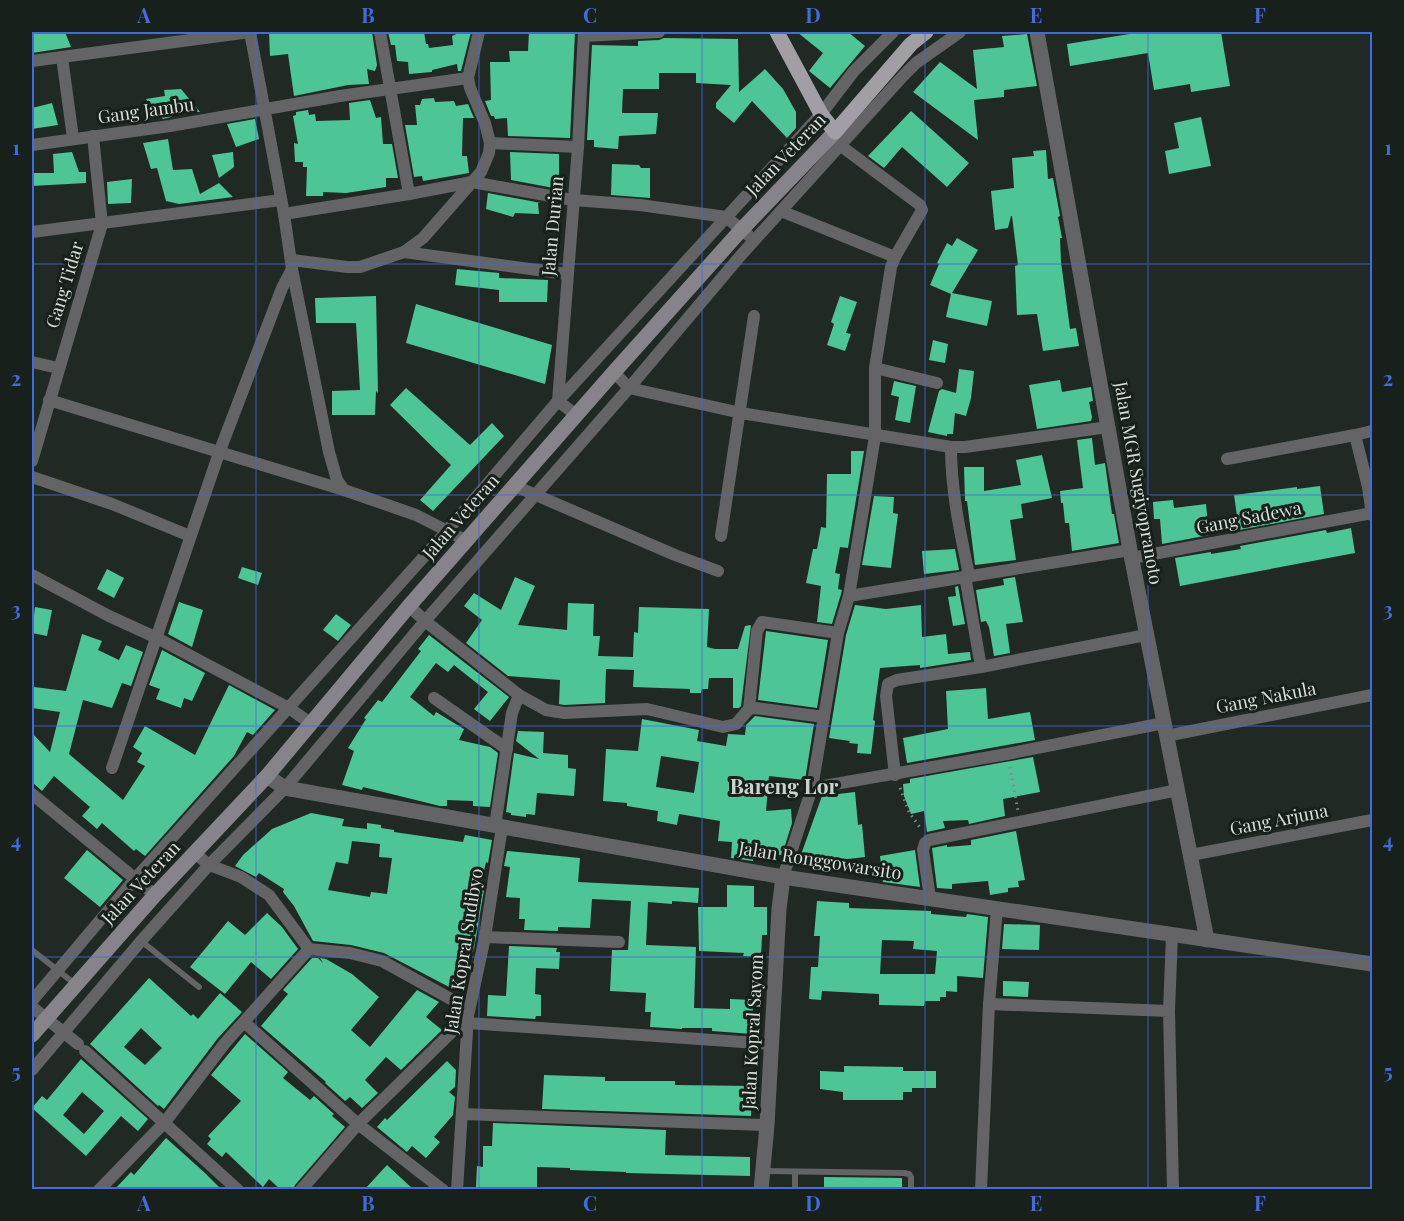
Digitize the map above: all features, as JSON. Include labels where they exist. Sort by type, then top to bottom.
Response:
[{"type":"main road","points":[[777,32],[821,114],[838,139]]},
{"type":"main road","name":"Jalan Veteran","points":[[32,1035],[155,895],[267,776],[410,606],[614,372],[742,229],[838,139],[911,44],[926,32]]},
{"type":"street","points":[[32,61],[250,32],[329,452],[337,480],[344,490]]},
{"type":"street","points":[[380,32],[409,194]]},
{"type":"street","points":[[292,265],[360,267],[404,252],[423,238],[481,172],[489,153],[490,143],[468,78],[479,32]]},
{"type":"street","points":[[584,34],[659,32]]},
{"type":"street","points":[[32,1001],[134,880],[447,531],[558,401],[821,114],[854,71],[893,32]]},
{"type":"street","points":[[32,1070],[141,941],[209,865],[285,788],[425,621],[536,496],[781,211],[838,139],[916,63],[960,32]]},
{"type":"street","name":"Jalan MGR Sugiyopranoto","points":[[1038,32],[1146,635],[1207,940]]},
{"type":"street","name":"Jalan Durian","points":[[558,401],[578,147],[584,34]]},
{"type":"street","points":[[62,57],[73,138]]},
{"type":"street","name":"Gang Jambu","points":[[32,145],[170,126],[468,78]]},
{"type":"street","points":[[93,136],[102,224]]},
{"type":"street","points":[[783,877],[812,788],[838,633],[849,596],[875,436],[875,368],[879,332],[895,257],[922,210],[920,205],[838,139]]},
{"type":"street","points":[[490,143],[578,147]]},
{"type":"street","points":[[284,214],[472,182],[573,200],[640,205],[726,217],[755,240]]},
{"type":"street","points":[[32,232],[281,200]]},
{"type":"street","points":[[781,211],[895,257]]},
{"type":"street","name":"Gang Tidar","points":[[32,460],[102,224]]},
{"type":"street","points":[[404,252],[567,274]]},
{"type":"street","points":[[112,768],[219,453],[292,265]]},
{"type":"street","points":[[721,536],[754,316]]},
{"type":"street","points":[[32,362],[58,368]]},
{"type":"street","points":[[875,368],[937,383]]},
{"type":"street","points":[[614,372],[629,388],[741,413],[951,447],[1108,427]]},
{"type":"street","points":[[49,400],[399,508],[467,541]]},
{"type":"street","points":[[558,401],[576,415]]},
{"type":"street","points":[[1227,459],[1372,431]]},
{"type":"street","points":[[1355,435],[1370,487],[1372,514]]},
{"type":"street","points":[[951,447],[954,500],[981,667]]},
{"type":"street","points":[[32,477],[112,504],[190,536]]},
{"type":"street","points":[[515,486],[675,555],[718,571]]},
{"type":"street","name":"Gang Sadewa","points":[[849,596],[967,575],[1131,554],[1372,514]]},
{"type":"street","points":[[32,575],[290,708],[310,723]]},
{"type":"street","points":[[410,606],[425,621],[519,695],[538,707],[554,712],[647,709],[723,727],[736,724],[749,709],[757,631],[762,622],[838,633]]},
{"type":"street","points":[[895,775],[887,716],[888,684],[897,680],[981,667],[1146,635]]},
{"type":"street","name":"Jalan Kopral Sudibyo","points":[[457,1190],[468,1016],[485,937],[507,748],[512,713],[519,695]]},
{"type":"street","name":"Gang Nakula","points":[[812,788],[1372,695]]},
{"type":"street","points":[[434,698],[507,748]]},
{"type":"street","points":[[749,709],[824,717]]},
{"type":"street","name":"Jalan Ronggowarsito","points":[[267,776],[285,788],[783,877],[1372,964]]},
{"type":"street","points":[[930,898],[923,850],[928,840],[1178,790]]},
{"type":"street","points":[[32,794],[155,895]]},
{"type":"street","name":"Gang Arjuna","points":[[1191,855],[1372,820]]},
{"type":"street","points":[[195,853],[209,865],[241,877],[269,895],[309,949],[351,953],[382,962],[468,1016],[772,1044]]},
{"type":"street","name":"Jalan Kopral Sayom","points":[[761,1190],[783,877]]},
{"type":"street","points":[[981,1190],[989,1004],[996,908]]},
{"type":"street","points":[[1172,935],[1169,1011],[1173,1190]]},
{"type":"street","points":[[485,937],[619,942]]},
{"type":"street","points":[[99,1190],[165,1122],[244,1022],[309,949]]},
{"type":"street","points":[[989,1004],[1169,1011]]},
{"type":"street","points":[[32,1007],[81,1047],[238,1190]]},
{"type":"street","points":[[301,1190],[358,1124],[468,1016]]},
{"type":"street","points":[[244,1022],[358,1124],[443,1190]]},
{"type":"street","points":[[463,1113],[767,1125]]},
{"type":"lane","points":[[141,941],[199,987]]},
{"type":"lane","points":[[32,950],[75,985]]},
{"type":"lane","points":[[763,1171],[904,1173],[911,1177],[911,1190]]},
{"type":"lane","points":[[795,1172],[795,1190]]},
{"type":"path","points":[[1007,754],[1019,821]]},
{"type":"path","points":[[895,775],[909,812],[928,840]]},
{"type":"building","points":[[32,32],[65,32],[71,47],[32,53]]},
{"type":"building","points":[[269,32],[372,32],[377,65],[375,71],[367,69],[369,84],[348,85],[294,96],[288,54],[270,56]]},
{"type":"building","points":[[388,32],[424,32],[429,48],[453,45],[452,36],[461,32],[471,32],[461,71],[458,71],[457,64],[432,70],[432,72],[409,74],[408,62],[397,61],[395,45],[391,45]]},
{"type":"building","points":[[529,32],[575,32],[570,138],[508,136],[507,118],[495,119],[491,116],[485,101],[491,100],[490,62],[510,62],[509,51],[528,51]]},
{"type":"building","points":[[797,32],[848,32],[865,46],[830,88],[809,71],[823,53]]},
{"type":"building","points":[[1142,32],[1221,32],[1230,86],[1191,92],[1190,84],[1154,90],[1148,53],[1070,66],[1067,44]]},
{"type":"building","points":[[1027,34],[1037,86],[1004,90],[1004,97],[974,100],[978,140],[913,92],[940,62],[977,89],[973,50],[1004,47],[1002,36]]},
{"type":"building","points":[[664,38],[738,39],[739,92],[765,69],[783,89],[796,112],[796,128],[787,138],[752,101],[734,123],[716,108],[716,103],[731,85],[696,83],[696,73],[659,73],[659,89],[623,89],[622,113],[658,113],[656,134],[619,136],[618,149],[594,147],[594,140],[587,140],[592,45],[638,46],[638,41]]},
{"type":"building","points":[[181,89],[200,112],[177,112],[163,119],[146,99],[165,96],[164,90]]},
{"type":"building","points":[[434,98],[435,102],[454,101],[456,106],[468,104],[474,118],[463,118],[462,156],[467,156],[469,173],[423,181],[422,176],[414,177],[405,125],[417,125],[415,105],[420,105],[422,99]]},
{"type":"building","points":[[370,100],[376,118],[381,117],[383,144],[392,144],[398,178],[386,178],[386,187],[346,193],[323,192],[323,196],[306,196],[307,167],[303,167],[303,162],[295,162],[294,143],[298,144],[293,116],[296,112],[308,110],[309,115],[315,114],[316,121],[350,120],[349,103]]},
{"type":"building","points":[[52,103],[58,125],[32,129],[32,108]]},
{"type":"building","points":[[911,111],[969,163],[947,187],[902,147],[884,168],[868,156]]},
{"type":"building","points":[[1201,117],[1211,166],[1169,174],[1165,151],[1179,148],[1174,123]]},
{"type":"building","points":[[255,119],[259,139],[236,147],[227,124]]},
{"type":"building","points":[[168,139],[173,170],[192,169],[200,194],[219,183],[233,197],[179,204],[166,201],[157,168],[151,169],[143,143]]},
{"type":"building","points":[[1046,150],[1048,179],[1053,178],[1060,216],[1058,217],[1062,238],[1060,238],[1061,262],[1070,329],[1076,328],[1079,346],[1043,351],[1037,314],[1017,315],[1015,266],[1018,265],[1012,216],[1008,228],[995,230],[991,191],[1014,188],[1012,158],[1034,156],[1033,151]]},
{"type":"building","points":[[72,152],[79,172],[86,172],[86,183],[32,186],[32,173],[54,173],[53,154]]},
{"type":"building","points":[[233,152],[234,167],[219,178],[212,155]]},
{"type":"building","points":[[510,152],[559,154],[559,189],[511,180]]},
{"type":"building","points":[[612,164],[639,165],[641,168],[650,168],[650,198],[611,195]]},
{"type":"building","points":[[132,179],[131,203],[108,204],[107,182]]},
{"type":"building","points":[[488,193],[541,203],[538,203],[539,214],[515,213],[513,217],[486,209]]},
{"type":"building","points":[[957,238],[978,250],[952,293],[992,301],[987,326],[946,317],[951,294],[930,285],[947,243],[952,246]]},
{"type":"building","points":[[457,269],[499,273],[499,278],[548,280],[547,302],[499,302],[499,290],[455,285]]},
{"type":"building","points":[[376,296],[378,393],[376,391],[375,415],[332,415],[332,391],[360,390],[356,323],[316,323],[315,298]]},
{"type":"building","points":[[840,296],[857,302],[846,333],[851,334],[845,351],[827,345],[834,324],[831,322]]},
{"type":"building","points":[[416,304],[552,345],[545,384],[406,343]]},
{"type":"building","points":[[933,340],[948,344],[945,363],[929,360]]},
{"type":"building","points":[[959,369],[974,371],[966,416],[955,413],[953,434],[947,434],[947,436],[928,432],[939,391],[942,389],[956,393]]},
{"type":"building","points":[[1060,380],[1062,392],[1091,387],[1093,401],[1089,402],[1091,421],[1037,429],[1029,385]]},
{"type":"building","points":[[894,381],[916,386],[910,423],[895,420],[899,397],[891,395]]},
{"type":"building","points":[[406,388],[470,445],[492,423],[504,436],[433,511],[420,500],[451,465],[390,405]]},
{"type":"building","points":[[1092,438],[1095,465],[1105,463],[1112,514],[1114,514],[1119,543],[1072,551],[1069,523],[1065,523],[1060,491],[1083,488],[1077,440]]},
{"type":"building","points":[[851,451],[864,451],[848,548],[840,547],[835,573],[840,574],[838,589],[842,590],[832,624],[817,622],[821,586],[806,583],[813,549],[817,549],[821,527],[826,528],[827,474],[851,474]]},
{"type":"building","points":[[1042,455],[1052,498],[1021,504],[1023,518],[1010,520],[1016,560],[975,565],[967,501],[965,501],[964,467],[984,467],[984,491],[1021,485],[1016,460]]},
{"type":"building","points":[[1320,486],[1324,514],[1239,530],[1234,495]]},
{"type":"building","points":[[874,496],[894,497],[893,513],[898,514],[891,568],[862,565]]},
{"type":"building","points":[[1173,500],[1174,508],[1206,504],[1209,535],[1162,544],[1160,519],[1154,519],[1153,502]]},
{"type":"building","points":[[1351,528],[1355,553],[1180,586],[1175,558],[1241,549],[1240,546],[1326,530],[1327,533]]},
{"type":"building","points":[[955,549],[959,570],[924,574],[922,551]]},
{"type":"building","points":[[242,567],[262,573],[258,585],[238,578]]},
{"type":"building","points":[[107,569],[124,578],[114,598],[97,589]]},
{"type":"building","points":[[515,577],[535,586],[518,625],[567,630],[568,603],[594,604],[593,636],[600,636],[598,656],[633,657],[634,632],[638,633],[639,607],[709,609],[707,647],[715,649],[738,649],[745,626],[751,625],[741,706],[733,708],[733,678],[709,678],[708,689],[702,689],[701,693],[690,693],[690,689],[633,687],[634,670],[606,669],[605,703],[564,705],[559,704],[560,680],[508,676],[466,643],[482,620],[464,606],[474,593],[501,610]]},
{"type":"building","points":[[1015,577],[1023,622],[1006,624],[1010,653],[994,656],[989,627],[986,621],[981,622],[976,590],[1004,585],[1003,579]]},
{"type":"building","points":[[958,586],[965,624],[953,626],[948,597],[956,596],[955,587]]},
{"type":"building","points":[[179,602],[203,610],[192,647],[168,634]]},
{"type":"building","points":[[855,605],[886,609],[921,605],[922,637],[946,634],[948,654],[970,652],[971,660],[920,668],[920,665],[880,668],[871,754],[857,753],[858,744],[829,738],[846,635]]},
{"type":"building","points":[[35,607],[52,610],[47,636],[32,633]]},
{"type":"building","points":[[336,614],[351,625],[338,641],[323,630]]},
{"type":"building","points":[[766,631],[828,640],[817,708],[758,700]]},
{"type":"building","points":[[82,634],[102,641],[98,650],[119,660],[126,645],[143,652],[131,686],[122,683],[112,708],[83,700],[69,754],[123,800],[145,766],[137,762],[142,753],[133,747],[145,726],[195,755],[229,685],[275,710],[253,735],[247,732],[234,756],[145,856],[136,849],[134,851],[102,823],[97,829],[82,816],[90,807],[54,776],[42,791],[32,782],[32,733],[50,752],[60,712],[32,708],[34,687],[66,691]]},
{"type":"building","points":[[429,635],[509,697],[490,721],[474,709],[488,692],[454,665],[448,672],[436,663],[410,697],[434,716],[436,712],[464,729],[459,740],[490,747],[498,753],[490,807],[473,806],[473,801],[447,800],[447,806],[440,806],[363,787],[362,790],[342,785],[354,751],[348,748],[366,719],[364,718],[378,700],[382,702],[421,651],[418,649]]},
{"type":"building","points":[[162,650],[205,673],[192,701],[184,698],[181,708],[156,699],[160,689],[149,685]]},
{"type":"building","points":[[986,688],[988,719],[1030,712],[1035,740],[907,763],[903,738],[948,729],[946,691]]},
{"type":"building","points":[[755,716],[814,724],[805,780],[769,776],[766,811],[791,809],[792,823],[782,855],[754,854],[753,861],[731,858],[732,842],[718,841],[720,821],[679,814],[677,825],[657,821],[658,811],[627,806],[627,803],[603,801],[606,749],[638,751],[642,719],[699,730],[697,741],[726,746],[728,734],[745,735],[746,725]],"holes":[[[661,756],[699,762],[694,793],[656,787]]]},
{"type":"building","points":[[518,731],[544,732],[543,753],[568,755],[568,768],[576,769],[574,796],[537,793],[535,815],[526,814],[526,817],[506,812],[514,753],[539,759],[516,741]]},
{"type":"building","points":[[1033,757],[1040,792],[1003,799],[1005,816],[969,824],[968,820],[943,821],[945,828],[927,832],[924,811],[911,814],[904,796],[903,784],[910,783],[910,779]]},
{"type":"building","points":[[855,792],[858,825],[862,824],[865,857],[839,860],[837,870],[798,863],[822,796]]},
{"type":"building","points":[[311,813],[344,819],[342,826],[367,829],[367,823],[381,825],[381,828],[394,830],[394,832],[463,842],[465,835],[492,840],[480,889],[484,890],[474,949],[453,989],[384,953],[351,945],[313,941],[294,906],[283,892],[284,889],[259,873],[256,877],[235,866],[243,855],[272,829]],"holes":[[[352,841],[380,844],[379,857],[392,858],[387,894],[371,892],[370,897],[328,890],[336,862],[348,864]]]},
{"type":"building","points":[[1016,831],[1025,880],[1018,881],[1019,887],[1008,888],[1008,892],[990,895],[988,881],[952,884],[952,889],[937,888],[932,848],[947,845],[947,847],[971,845],[971,840]]},
{"type":"building","points":[[87,850],[123,880],[100,907],[64,878]]},
{"type":"building","points":[[915,850],[920,887],[883,882],[880,856]]},
{"type":"building","points":[[507,851],[580,858],[578,882],[699,888],[698,903],[648,902],[646,945],[696,947],[694,1008],[730,1009],[730,999],[753,1000],[752,1034],[712,1031],[712,1028],[650,1027],[651,1012],[645,1012],[646,993],[610,991],[612,950],[628,950],[631,901],[592,899],[590,928],[558,927],[558,931],[524,930],[525,919],[519,919],[520,898],[506,897],[510,867],[504,866]]},
{"type":"building","points":[[727,885],[754,886],[754,907],[767,907],[767,935],[762,935],[761,957],[743,956],[744,953],[699,951],[698,907],[727,907]]},
{"type":"building","points":[[817,901],[849,903],[849,908],[931,911],[931,914],[966,917],[967,914],[988,917],[983,978],[957,976],[957,992],[946,991],[946,997],[940,997],[940,1001],[925,1001],[924,1006],[879,1005],[879,994],[822,991],[821,1000],[809,999],[811,967],[818,967],[820,936],[814,936]],"holes":[[[882,940],[914,941],[913,949],[937,951],[935,974],[880,974]]]},
{"type":"building","points":[[267,913],[282,927],[298,949],[271,979],[251,962],[225,994],[190,967],[228,921],[245,935]]},
{"type":"building","points":[[1004,924],[1040,925],[1039,950],[1002,949]]},
{"type":"building","points":[[509,946],[557,948],[556,952],[560,952],[559,969],[536,968],[535,994],[541,995],[541,1016],[536,1016],[535,1019],[487,1016],[488,995],[506,996]]},
{"type":"building","points":[[312,958],[318,958],[323,963],[320,958],[326,959],[352,974],[379,997],[351,1030],[370,1047],[417,990],[439,1002],[426,1017],[442,1030],[401,1070],[386,1057],[365,1080],[378,1093],[362,1108],[350,1097],[345,1101],[261,1026],[288,994],[283,990]]},
{"type":"building","points":[[149,978],[191,1016],[193,1014],[198,1019],[220,993],[242,1012],[218,1038],[164,1109],[90,1044]],"holes":[[[141,1028],[162,1048],[145,1065],[124,1047]]]},
{"type":"building","points":[[1003,981],[1029,982],[1028,997],[1003,996]]},
{"type":"building","points":[[245,1034],[288,1072],[283,1078],[310,1100],[314,1096],[345,1127],[293,1190],[281,1190],[269,1179],[263,1187],[226,1152],[222,1157],[207,1144],[211,1139],[208,1136],[241,1101],[211,1075]]},
{"type":"building","points":[[81,1059],[148,1119],[138,1131],[121,1116],[86,1156],[32,1108],[42,1096],[47,1100]],"holes":[[[82,1092],[104,1111],[84,1134],[63,1115]]]},
{"type":"building","points":[[447,1061],[456,1070],[455,1087],[449,1092],[455,1097],[453,1115],[434,1137],[440,1142],[426,1158],[412,1146],[407,1152],[377,1127]]},
{"type":"building","points":[[844,1066],[903,1067],[903,1071],[936,1071],[936,1088],[912,1088],[912,1092],[903,1092],[903,1100],[843,1100],[843,1092],[820,1089],[820,1071],[844,1072]]},
{"type":"building","points":[[544,1075],[605,1077],[605,1081],[675,1081],[675,1085],[752,1086],[751,1116],[542,1109]]},
{"type":"building","points":[[493,1123],[666,1130],[665,1155],[750,1157],[750,1176],[626,1173],[537,1167],[537,1188],[476,1187],[477,1166],[483,1167],[483,1146],[492,1146]]},
{"type":"building","points":[[166,1138],[222,1190],[114,1190],[131,1172],[134,1175]]},
{"type":"building","points":[[387,1165],[414,1190],[364,1190]]},
{"type":"building","points":[[824,1177],[902,1178],[902,1190],[824,1190]]},
{"type":"district","name":"Bareng Lor","points":[[784,787]]}]
